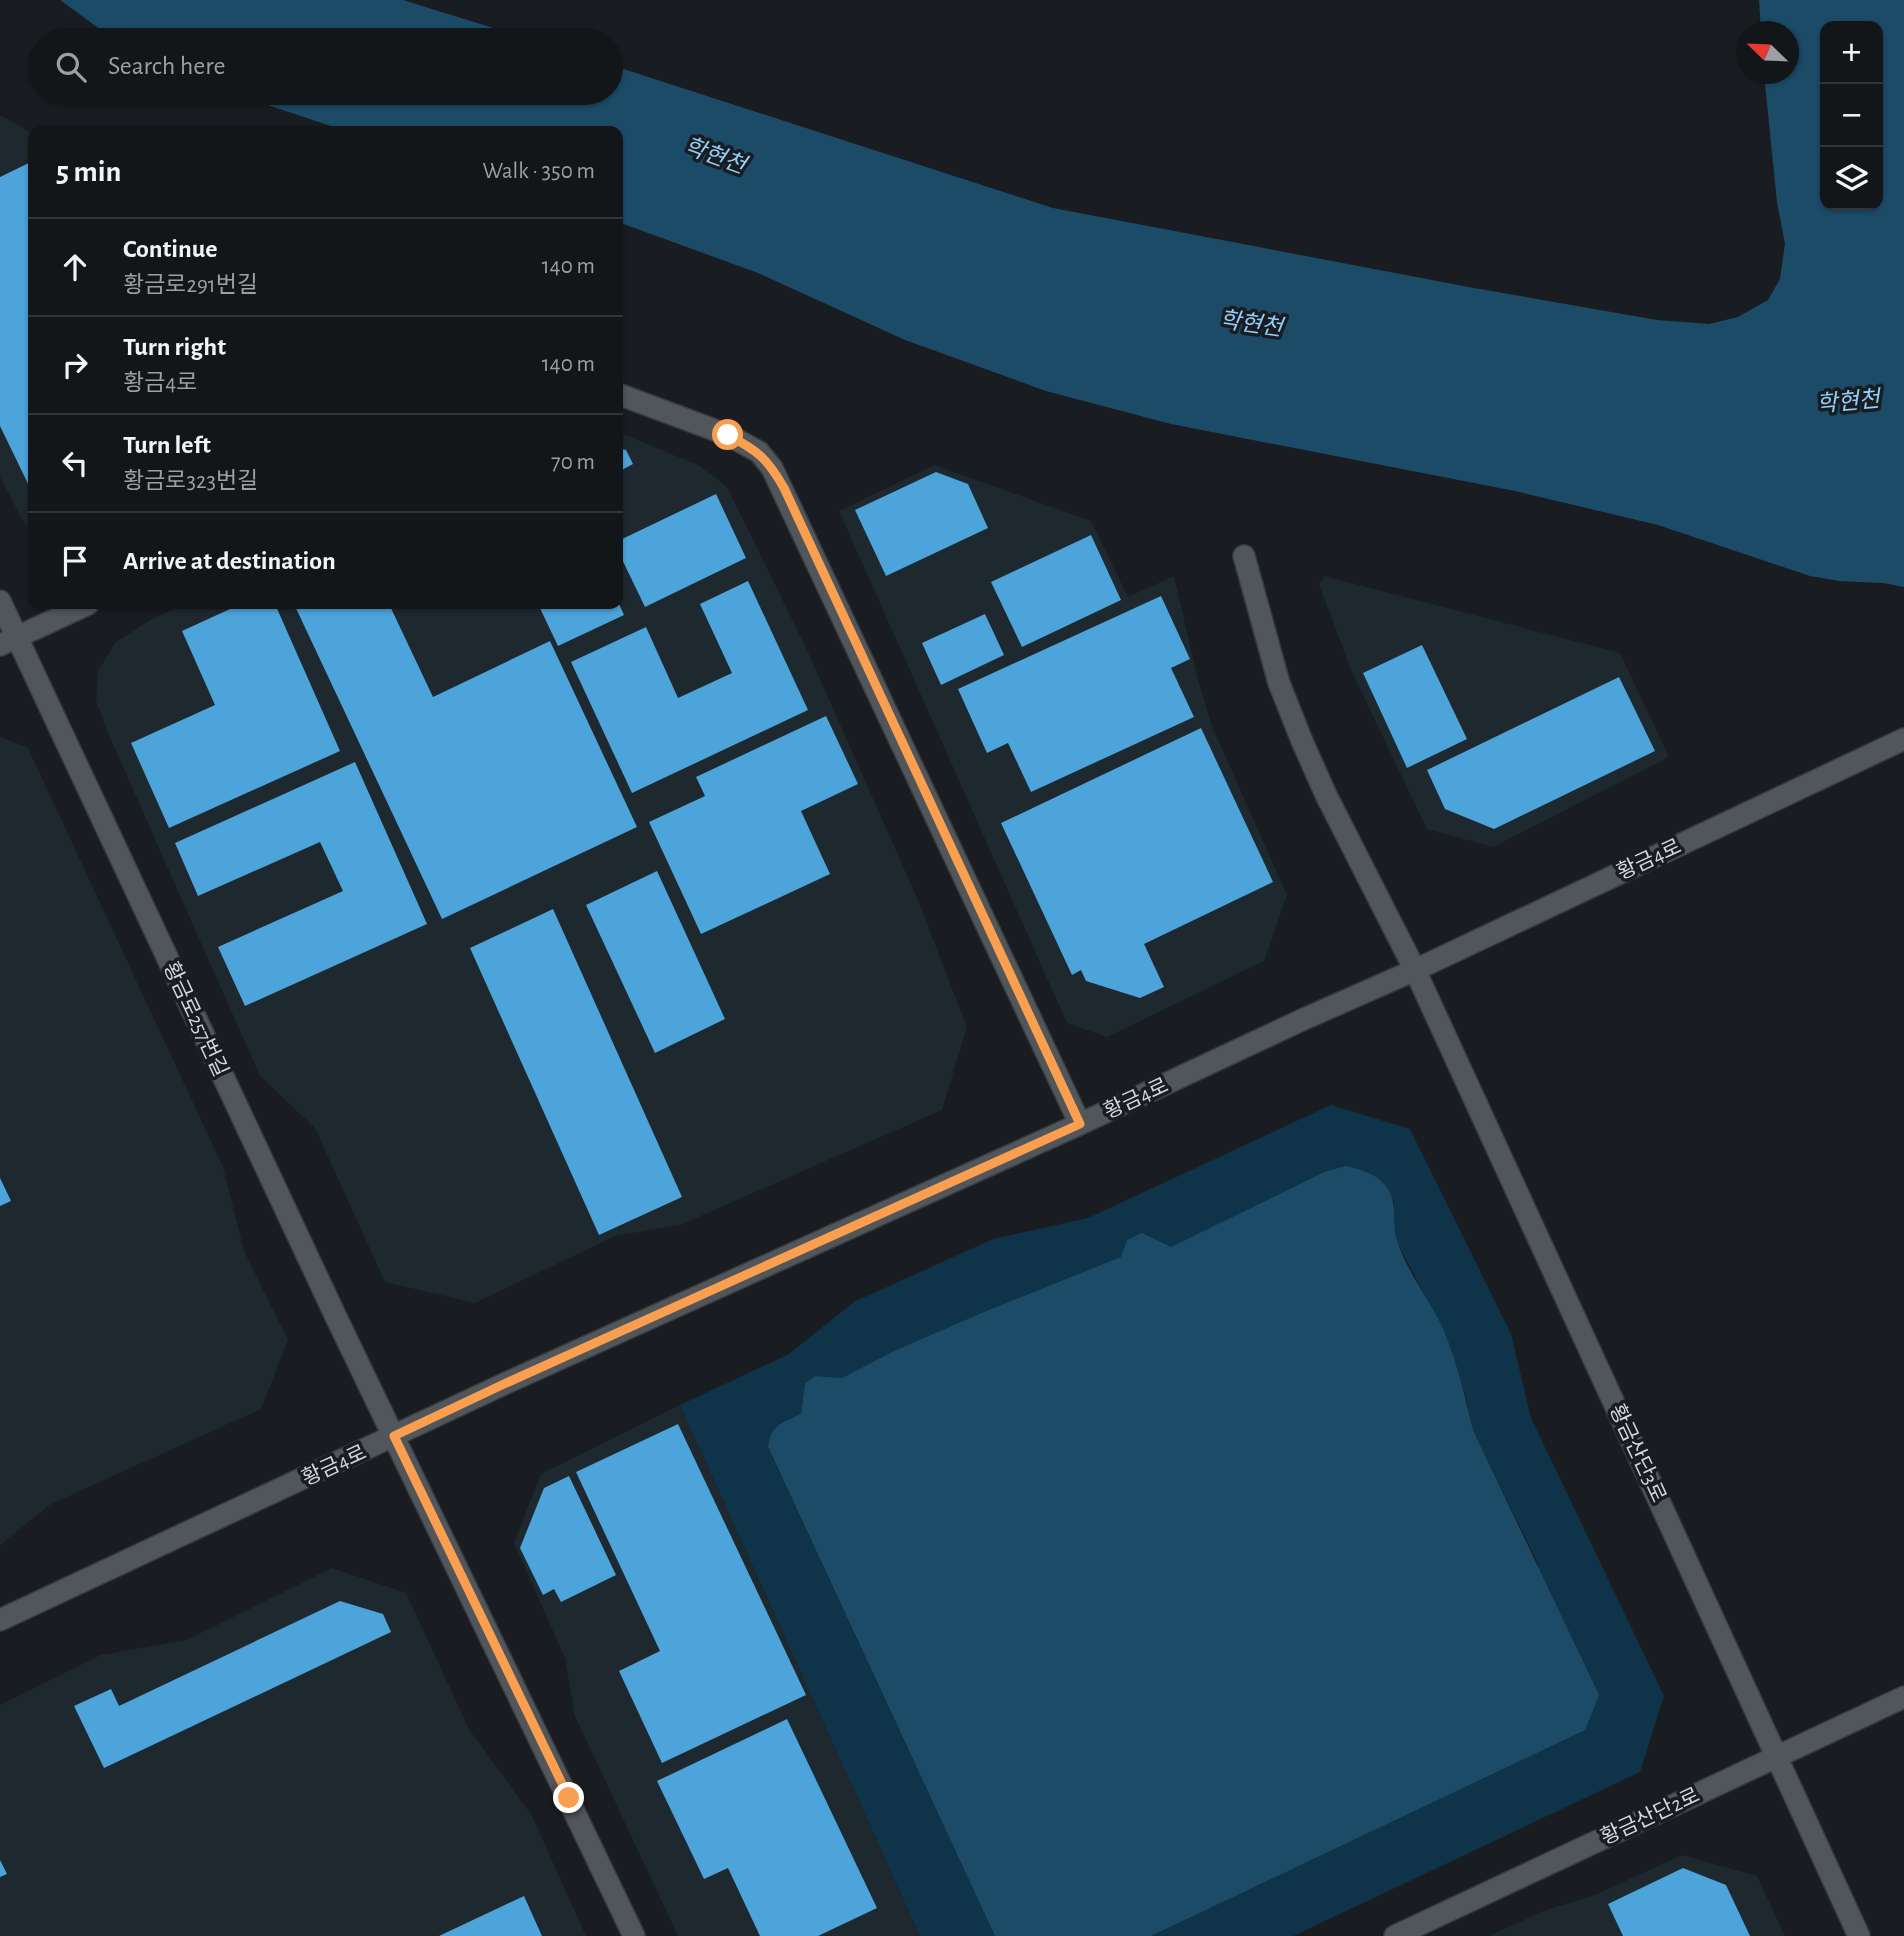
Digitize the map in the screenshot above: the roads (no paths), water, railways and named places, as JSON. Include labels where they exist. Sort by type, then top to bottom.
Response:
[{"type":"street","points":[[623,396],[728,435],[758,452],[772,468],[790,501],[1080,1124]]},
{"type":"street","name":"황금산단3로","points":[[1244,555],[1279,683],[1326,795],[1415,970],[1860,1936]]},
{"type":"street","name":"황금로257번길","points":[[0,601],[8,641],[634,1936]]},
{"type":"street","points":[[8,641],[77,609]]},
{"type":"street","name":"황금4로","points":[[0,1620],[504,1384],[1415,970],[1904,739]]},
{"type":"street","name":"황금산단2로","points":[[1395,1936],[1904,1697]]},
{"type":"water","points":[[60,0],[403,0],[493,28],[98,28]]},
{"type":"water","name":"학현천","points":[[1759,0],[1904,0],[1904,587],[1810,576],[1658,525],[1515,491],[1171,424],[1046,391],[905,340],[758,273],[623,224],[623,126],[331,126],[267,105],[623,105],[623,69],[1053,208],[1474,288],[1657,320],[1709,324],[1738,317],[1768,300],[1780,279],[1785,244],[1777,202],[1765,84],[1799,84],[1799,21],[1760,21]]},
{"type":"water","points":[[1346,1166],[1376,1177],[1392,1196],[1395,1233],[1401,1252],[1444,1331],[1457,1367],[1473,1430],[1599,1695],[1585,1730],[1151,1936],[995,1936],[768,1447],[772,1433],[778,1425],[801,1414],[805,1383],[815,1376],[842,1378],[892,1352],[984,1312],[1121,1257],[1127,1240],[1142,1233],[1171,1247],[1324,1172]]}]
